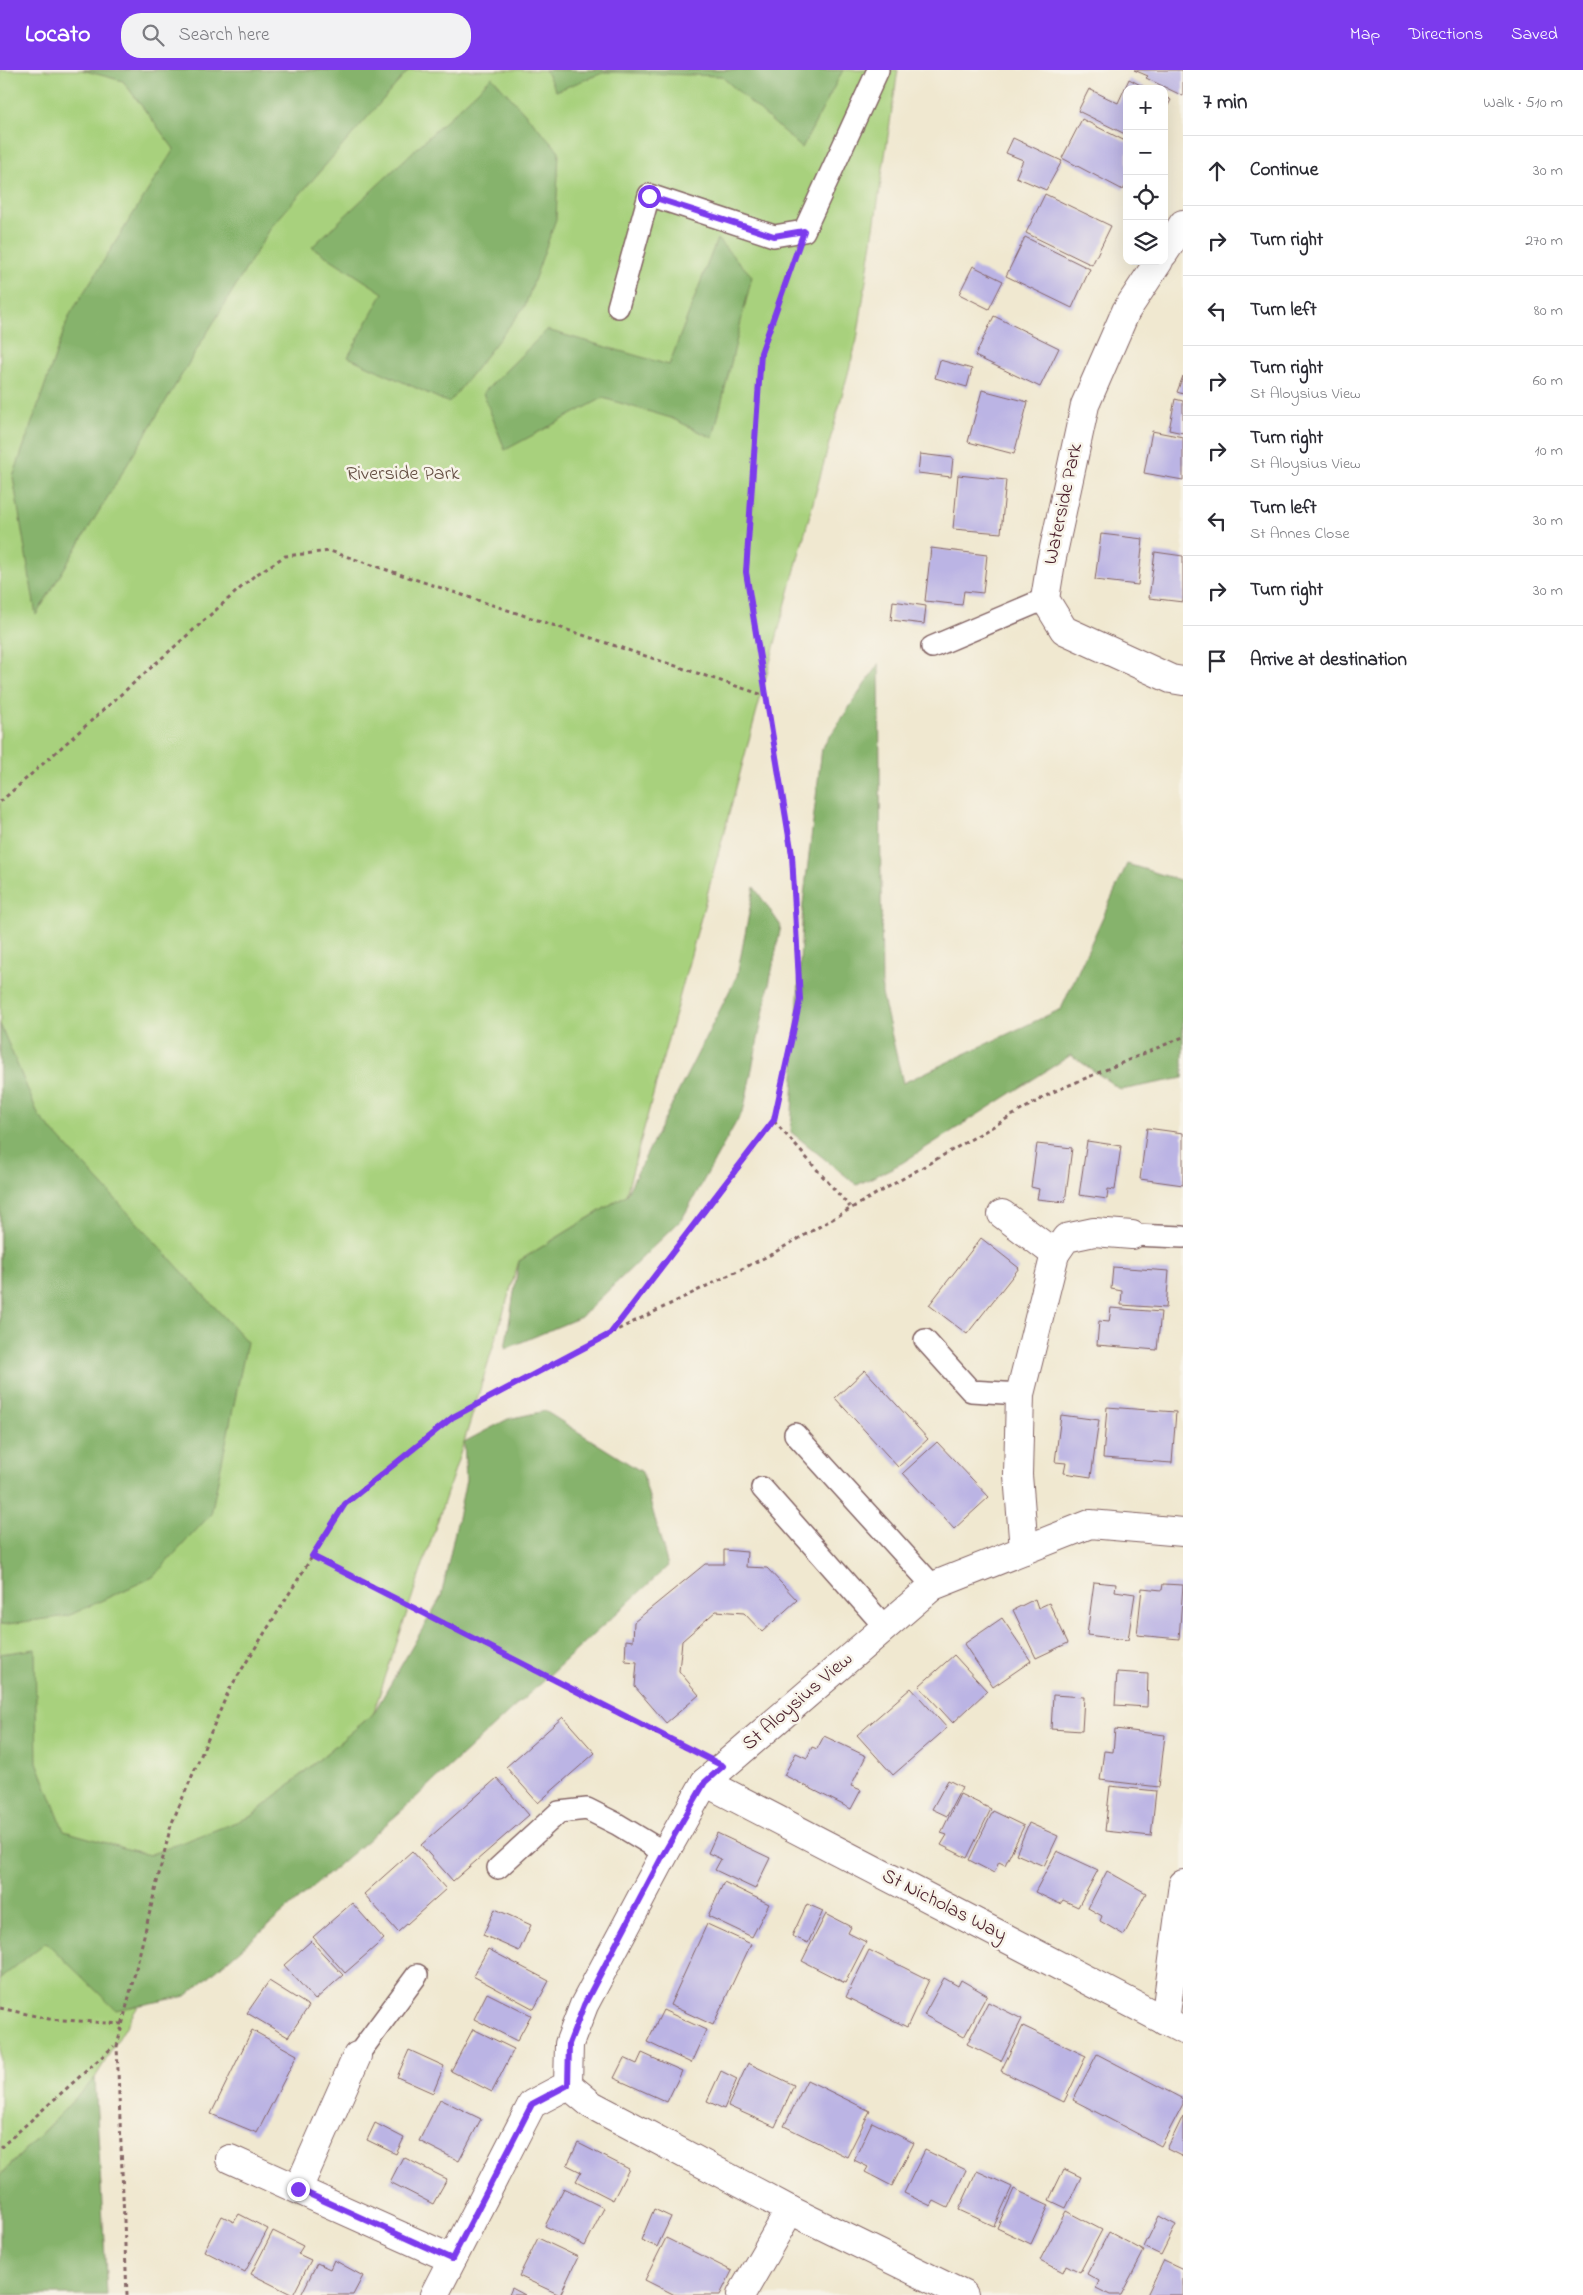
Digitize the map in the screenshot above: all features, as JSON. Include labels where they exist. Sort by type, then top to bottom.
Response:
[{"type":"street","points":[[1168,247],[1183,224]]},
{"type":"street","name":"Waterside Park","points":[[1045,599],[1050,562],[1085,405],[1126,311],[1156,265]]},
{"type":"street","points":[[1045,599],[1064,630],[1170,679],[1183,682]]},
{"type":"street","points":[[1002,1214],[1055,1254]]},
{"type":"street","points":[[1024,1550],[1018,1475],[1020,1394],[1055,1254],[1066,1238],[1094,1232],[1132,1235]]},
{"type":"street","name":"St Aloysius View","points":[[568,2085],[569,2044],[584,2005],[664,1853],[714,1774],[933,1586],[1090,1524],[1183,1532]]},
{"type":"street","name":"St Nicholas Way","points":[[714,1774],[1174,2026]]},
{"type":"street","points":[[1174,2026],[1183,1884]]},
{"type":"street","points":[[298,2189],[357,2056]]},
{"type":"street","points":[[434,2295],[532,2104],[568,2085],[592,2105],[790,2210],[964,2295]]},
{"type":"street","points":[[230,2159],[452,2259]]},
{"type":"street","points":[[741,2295],[790,2210]]},
{"type":"lane","points":[[618,307],[649,196],[774,236],[804,231],[878,70]]},
{"type":"lane","points":[[932,647],[1045,599]]},
{"type":"lane","points":[[1132,1235],[1183,1237]]},
{"type":"lane","points":[[925,1340],[971,1391],[1020,1394]]},
{"type":"lane","points":[[795,1434],[933,1586]]},
{"type":"lane","points":[[762,1488],[885,1626]]},
{"type":"lane","points":[[498,1868],[559,1812],[587,1809],[617,1824],[664,1853]]},
{"type":"lane","points":[[357,2056],[417,1975]]},
{"type":"path","points":[[610,1334],[774,1120],[800,1000],[792,855],[746,572],[761,353],[804,231]]},
{"type":"path","points":[[0,802],[254,576],[285,556],[330,552],[766,696]]},
{"type":"path","points":[[127,2295],[117,2046],[171,1825],[229,1690],[345,1504],[453,1417],[610,1334],[770,1255],[1053,1092],[1183,1037]]},
{"type":"path","points":[[774,1120],[850,1208]]},
{"type":"path","points":[[312,1556],[714,1774]]},
{"type":"path","points":[[0,2008],[49,2019],[122,2024]]},
{"type":"path","points":[[0,2148],[114,2046]]},
{"type":"green space","name":"Riverside Park","points":[[0,70],[898,70],[857,340],[626,1195],[519,1261],[464,1442],[373,1714],[252,1816],[95,2078],[0,2176]]},
{"type":"green space","points":[[82,70],[409,70],[272,226],[36,615],[13,477],[69,316],[174,149],[123,81]]},
{"type":"green space","points":[[545,70],[843,70],[802,148],[721,76],[605,72],[556,91]]},
{"type":"green space","points":[[492,77],[559,151],[556,219],[525,306],[449,403],[348,357],[383,293],[312,247]]},
{"type":"green space","points":[[717,239],[752,276],[713,438],[671,418],[603,398],[505,450],[483,393],[547,330],[669,365]]},
{"type":"green space","points":[[879,663],[882,994],[903,1083],[1061,1009],[1127,864],[1183,881],[1183,1078],[1121,1090],[1071,1055],[902,1163],[857,1185],[791,1132],[803,904],[822,748]]},
{"type":"green space","points":[[754,887],[781,926],[744,1108],[682,1219],[581,1317],[505,1349],[519,1261],[626,1195],[737,976]]},
{"type":"green space","points":[[0,1024],[39,1116],[247,1342],[211,1514],[153,1577],[68,1616],[0,1625]]},
{"type":"green space","points":[[545,1411],[642,1472],[668,1566],[398,1814],[186,1996],[116,2010],[46,1942],[0,1979],[0,1654],[35,1649],[37,1762],[64,1831],[149,1855],[252,1816],[373,1714],[441,1597],[466,1480],[464,1442],[508,1419]]},
{"type":"green space","points":[[95,2078],[107,2295],[0,2295],[0,2176]]},
{"type":"building","points":[[1134,70],[1183,70],[1183,96],[1168,89],[1168,85],[1160,85],[1146,78],[1148,76]]},
{"type":"building","points":[[1129,79],[1140,85],[1126,85]]},
{"type":"building","points":[[1089,89],[1118,103],[1123,92],[1123,133],[1078,111]]},
{"type":"building","points":[[1082,119],[1123,140],[1123,190],[1062,158]]},
{"type":"building","points":[[1013,138],[1062,161],[1046,190],[1016,177],[1023,160],[1006,153]]},
{"type":"building","points":[[1045,194],[1111,226],[1092,265],[1026,233]]},
{"type":"building","points":[[1025,237],[1090,269],[1072,308],[1006,276]]},
{"type":"building","points":[[973,266],[1003,281],[989,309],[959,294]]},
{"type":"building","points":[[994,316],[1059,348],[1040,387],[975,356]]},
{"type":"building","points":[[940,360],[972,369],[967,387],[935,378]]},
{"type":"building","points":[[1183,376],[1183,394],[1177,392]]},
{"type":"building","points":[[982,390],[1028,402],[1014,454],[968,442]]},
{"type":"building","points":[[1175,399],[1183,401],[1183,433],[1169,430]]},
{"type":"building","points":[[1152,431],[1183,437],[1183,480],[1144,473]]},
{"type":"building","points":[[920,454],[953,458],[951,477],[918,473]]},
{"type":"building","points":[[958,475],[1006,480],[1001,533],[953,529]]},
{"type":"building","points":[[1101,534],[1143,539],[1138,585],[1095,580]]},
{"type":"building","points":[[931,548],[987,555],[983,593],[964,591],[962,605],[925,601]]},
{"type":"building","points":[[1155,552],[1183,556],[1183,602],[1149,598]]},
{"type":"building","points":[[893,601],[926,606],[924,624],[891,620]]},
{"type":"building","points":[[1147,1128],[1183,1133],[1183,1185],[1140,1179]]},
{"type":"building","points":[[1087,1141],[1121,1146],[1115,1190],[1108,1189],[1107,1199],[1079,1195]]},
{"type":"building","points":[[1037,1144],[1072,1148],[1065,1202],[1037,1199],[1039,1189],[1031,1187]]},
{"type":"building","points":[[981,1238],[1019,1268],[967,1334],[929,1305]]},
{"type":"building","points":[[1113,1267],[1169,1271],[1166,1308],[1121,1305],[1122,1291],[1111,1289]]},
{"type":"building","points":[[1111,1308],[1161,1312],[1157,1350],[1097,1345],[1099,1321],[1109,1322]]},
{"type":"building","points":[[865,1370],[928,1439],[898,1467],[835,1398]]},
{"type":"building","points":[[1107,1407],[1176,1412],[1172,1463],[1103,1458]]},
{"type":"building","points":[[1061,1415],[1099,1420],[1091,1477],[1064,1473],[1066,1463],[1055,1462]]},
{"type":"building","points":[[937,1442],[989,1497],[954,1529],[903,1473]]},
{"type":"building","points":[[724,1550],[747,1552],[746,1567],[767,1568],[797,1600],[762,1632],[744,1613],[716,1611],[682,1641],[679,1671],[699,1695],[666,1723],[635,1687],[637,1662],[625,1661],[626,1640],[633,1641],[634,1622],[705,1564],[724,1564]]},
{"type":"building","points":[[1094,1582],[1116,1584],[1115,1591],[1135,1594],[1128,1640],[1087,1635]]},
{"type":"building","points":[[1163,1584],[1183,1585],[1179,1639],[1137,1635],[1142,1588],[1162,1590]]},
{"type":"building","points":[[1035,1599],[1038,1608],[1049,1603],[1068,1643],[1036,1658],[1013,1610]]},
{"type":"building","points":[[1002,1618],[1031,1661],[993,1687],[964,1644]]},
{"type":"building","points":[[954,1655],[987,1691],[953,1723],[919,1686]]},
{"type":"building","points":[[1117,1672],[1148,1674],[1147,1707],[1115,1705]]},
{"type":"building","points":[[911,1688],[947,1728],[893,1775],[857,1735]]},
{"type":"building","points":[[1053,1695],[1084,1697],[1082,1731],[1051,1729]]},
{"type":"building","points":[[563,1717],[595,1753],[538,1803],[506,1767]]},
{"type":"building","points":[[1115,1729],[1165,1735],[1159,1787],[1100,1780],[1104,1751],[1113,1752]]},
{"type":"building","points":[[824,1736],[866,1756],[851,1786],[861,1790],[851,1809],[784,1775],[796,1753],[807,1758],[812,1747],[817,1749]]},
{"type":"building","points":[[497,1778],[529,1815],[453,1881],[421,1845]]},
{"type":"building","points":[[948,1780],[962,1787],[947,1816],[932,1809]]},
{"type":"building","points":[[1110,1786],[1156,1791],[1151,1836],[1105,1831]]},
{"type":"building","points":[[960,1794],[991,1809],[967,1858],[941,1845],[947,1835],[941,1833]]},
{"type":"building","points":[[993,1811],[1024,1826],[1005,1865],[999,1862],[994,1873],[969,1860]]},
{"type":"building","points":[[1029,1823],[1058,1836],[1044,1866],[1016,1854]]},
{"type":"building","points":[[717,1833],[770,1858],[755,1889],[715,1870],[721,1859],[708,1853]]},
{"type":"building","points":[[412,1851],[446,1889],[398,1932],[364,1894]]},
{"type":"building","points":[[1057,1851],[1098,1870],[1078,1907],[1063,1900],[1060,1904],[1035,1892]]},
{"type":"building","points":[[1107,1871],[1146,1893],[1124,1935],[1100,1921],[1102,1916],[1088,1908]]},
{"type":"building","points":[[724,1882],[769,1904],[752,1937],[708,1916]]},
{"type":"building","points":[[352,1903],[384,1939],[345,1973],[313,1937]]},
{"type":"building","points":[[807,1904],[823,1911],[808,1943],[792,1936]]},
{"type":"building","points":[[495,1909],[531,1925],[519,1951],[483,1935]]},
{"type":"building","points":[[826,1914],[851,1927],[848,1933],[866,1942],[845,1983],[802,1961]]},
{"type":"building","points":[[707,1924],[751,1944],[713,2025],[670,2005]]},
{"type":"building","points":[[311,1941],[343,1975],[315,2000],[284,1965]]},
{"type":"building","points":[[488,1949],[549,1981],[534,2009],[473,1976]]},
{"type":"building","points":[[869,1950],[929,1980],[907,2027],[846,1997]]},
{"type":"building","points":[[944,1978],[958,1986],[961,1980],[987,1995],[964,2037],[924,2015]]},
{"type":"building","points":[[269,1981],[309,2006],[288,2037],[247,2013]]},
{"type":"building","points":[[487,1993],[531,2015],[517,2041],[474,2019]]},
{"type":"building","points":[[988,2002],[1022,2019],[1001,2061],[967,2044]]},
{"type":"building","points":[[663,2010],[706,2030],[691,2063],[647,2042]]},
{"type":"building","points":[[1023,2026],[1086,2056],[1064,2102],[1001,2071]]},
{"type":"building","points":[[473,2029],[514,2049],[492,2092],[451,2071]]},
{"type":"building","points":[[252,2030],[297,2055],[257,2133],[211,2114]]},
{"type":"building","points":[[409,2050],[444,2066],[433,2093],[397,2077]]},
{"type":"building","points":[[642,2053],[682,2071],[667,2102],[614,2078],[624,2058],[637,2064]]},
{"type":"building","points":[[1097,2054],[1183,2099],[1183,2104],[1161,2146],[1073,2100]]},
{"type":"building","points":[[748,2063],[794,2085],[775,2127],[728,2106]]},
{"type":"building","points":[[721,2071],[737,2079],[724,2109],[707,2101]]},
{"type":"building","points":[[807,2080],[870,2111],[847,2157],[784,2126]]},
{"type":"building","points":[[440,2099],[481,2119],[459,2161],[419,2141]]},
{"type":"building","points":[[1183,2116],[1183,2157],[1167,2149]]},
{"type":"building","points":[[872,2122],[914,2143],[892,2186],[865,2172],[868,2167],[854,2160]]},
{"type":"building","points":[[375,2123],[404,2138],[396,2154],[367,2140]]},
{"type":"building","points":[[578,2143],[629,2169],[613,2200],[576,2181],[581,2172],[567,2165]]},
{"type":"building","points":[[925,2150],[966,2170],[948,2208],[934,2201],[931,2206],[904,2193]]},
{"type":"building","points":[[403,2157],[447,2179],[433,2204],[390,2182]]},
{"type":"building","points":[[1064,2169],[1081,2177],[1066,2208],[1049,2200]]},
{"type":"building","points":[[977,2171],[1012,2187],[994,2226],[959,2210]]},
{"type":"building","points":[[564,2188],[604,2208],[585,2246],[545,2226]]},
{"type":"building","points":[[1014,2189],[1049,2205],[1031,2244],[997,2228]]},
{"type":"building","points":[[654,2209],[671,2217],[657,2247],[641,2240]]},
{"type":"building","points":[[1066,2211],[1102,2230],[1080,2272],[1066,2265],[1063,2272],[1040,2260]]},
{"type":"building","points":[[239,2214],[268,2229],[245,2272],[204,2251],[222,2216],[234,2222]]},
{"type":"building","points":[[1159,2216],[1176,2225],[1161,2255],[1144,2247]]},
{"type":"building","points":[[273,2231],[303,2246],[298,2254],[311,2260],[293,2295],[251,2274]]},
{"type":"building","points":[[1109,2232],[1144,2251],[1121,2295],[1110,2295],[1096,2288],[1099,2281],[1087,2274]]},
{"type":"building","points":[[538,2238],[578,2257],[560,2295],[519,2276]]},
{"type":"building","points":[[666,2238],[732,2271],[720,2295],[675,2295],[645,2280]]},
{"type":"building","points":[[334,2260],[363,2276],[353,2295],[301,2295],[317,2263],[330,2269]]},
{"type":"building","points":[[1164,2260],[1183,2269],[1183,2295],[1147,2295]]},
{"type":"building","points":[[512,2288],[525,2295],[509,2295]]},
{"type":"route","points":[[298,2189],[452,2259],[532,2104],[568,2085],[569,2044],[584,2005],[664,1853],[705,1782],[723,1766],[312,1556],[345,1504],[453,1417],[610,1334],[774,1120],[800,1000],[792,855],[746,572],[761,353],[804,231],[774,236],[649,196]]}]
